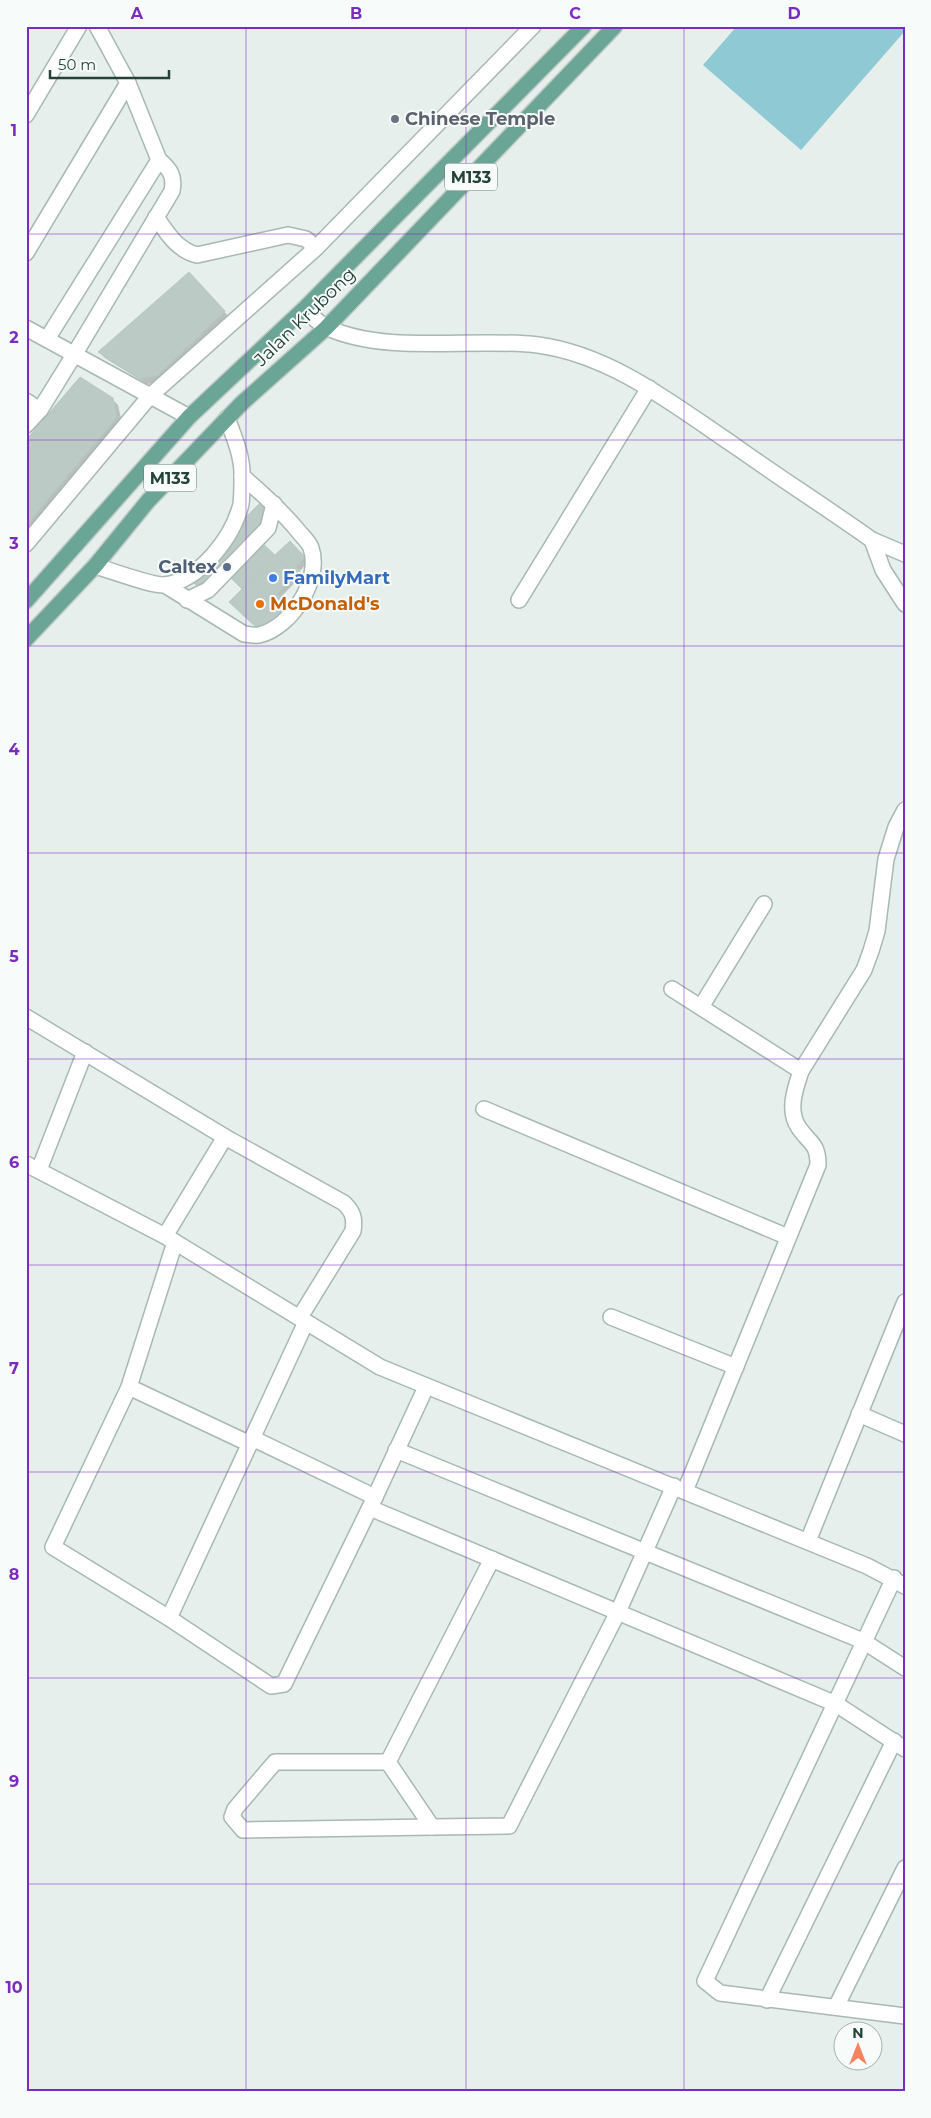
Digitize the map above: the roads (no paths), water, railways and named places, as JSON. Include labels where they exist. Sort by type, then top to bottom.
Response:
[{"type":"main road","name":"Jalan Krubong","points":[[26,601],[189,417],[304,309],[584,26]]},
{"type":"main road","name":"Jalan Krubong","points":[[26,639],[95,566],[148,501],[227,418],[326,328],[615,26]]},
{"type":"street","points":[[26,115],[79,26]]},
{"type":"street","points":[[26,425],[40,410],[74,355],[172,191],[174,180],[169,168],[159,160],[128,83],[97,26]]},
{"type":"street","points":[[26,544],[150,396],[316,248],[533,26]]},
{"type":"street","points":[[26,253],[128,83]]},
{"type":"street","points":[[47,339],[159,160]]},
{"type":"street","points":[[156,217],[172,239],[186,252],[197,255],[288,236],[306,239],[316,248]]},
{"type":"street","points":[[304,309],[326,328],[361,339],[435,344],[508,343],[539,346],[573,354],[608,367],[649,388],[872,540],[905,554]]},
{"type":"street","points":[[26,328],[189,417]]},
{"type":"street","points":[[519,600],[649,388]]},
{"type":"street","points":[[26,401],[40,410]]},
{"type":"street","points":[[165,585],[192,575],[217,552],[233,524],[241,504],[242,476],[238,452],[227,418]]},
{"type":"street","points":[[95,566],[136,579],[165,585],[244,634],[258,635],[280,626],[296,610],[306,592],[312,572],[313,560],[310,547],[274,504],[242,476]]},
{"type":"street","points":[[187,600],[208,590],[268,528],[274,504]]},
{"type":"street","points":[[872,540],[886,577],[905,604]]},
{"type":"street","points":[[388,1762],[275,1762],[235,1809],[232,1817],[243,1830],[510,1826],[618,1612],[646,1550],[680,1489],[736,1367],[818,1165],[818,1153],[814,1144],[799,1129],[795,1120],[794,1093],[802,1071],[864,970],[877,931],[886,859],[896,827],[905,810]]},
{"type":"street","points":[[701,1007],[764,904]]},
{"type":"street","points":[[672,989],[802,1071]]},
{"type":"street","points":[[26,1017],[225,1137],[344,1203],[352,1212],[354,1221],[353,1231],[303,1320],[251,1441],[169,1618]]},
{"type":"street","points":[[85,1052],[33,1167],[170,1239],[380,1367],[808,1541],[899,1582],[863,1641],[836,1704],[705,1981],[720,1994],[905,2016]]},
{"type":"street","points":[[484,1109],[788,1237]]},
{"type":"street","points":[[225,1137],[170,1239],[129,1387],[53,1547],[169,1618],[271,1686],[284,1684],[426,1387]]},
{"type":"street","points":[[808,1541],[905,1302]]},
{"type":"street","points":[[611,1317],[736,1367]]},
{"type":"street","points":[[129,1387],[251,1441],[372,1503],[492,1559],[836,1704],[899,1745],[767,2000]]},
{"type":"street","points":[[859,1414],[905,1434]]},
{"type":"street","points":[[396,1450],[646,1550],[863,1641],[905,1668]]},
{"type":"street","points":[[388,1762],[492,1559]]},
{"type":"street","points":[[388,1762],[432,1827]]},
{"type":"street","points":[[836,2007],[905,1868]]},
{"type":"water","points":[[737,26],[905,26],[905,31],[801,150],[703,65]]},
{"type":"place","name":"Chinese Temple","points":[[395,119]]},
{"type":"place","name":"Caltex","points":[[227,567]]},
{"type":"place","name":"FamilyMart","points":[[273,578]]},
{"type":"place","name":"McDonald's","points":[[260,604]]}]
